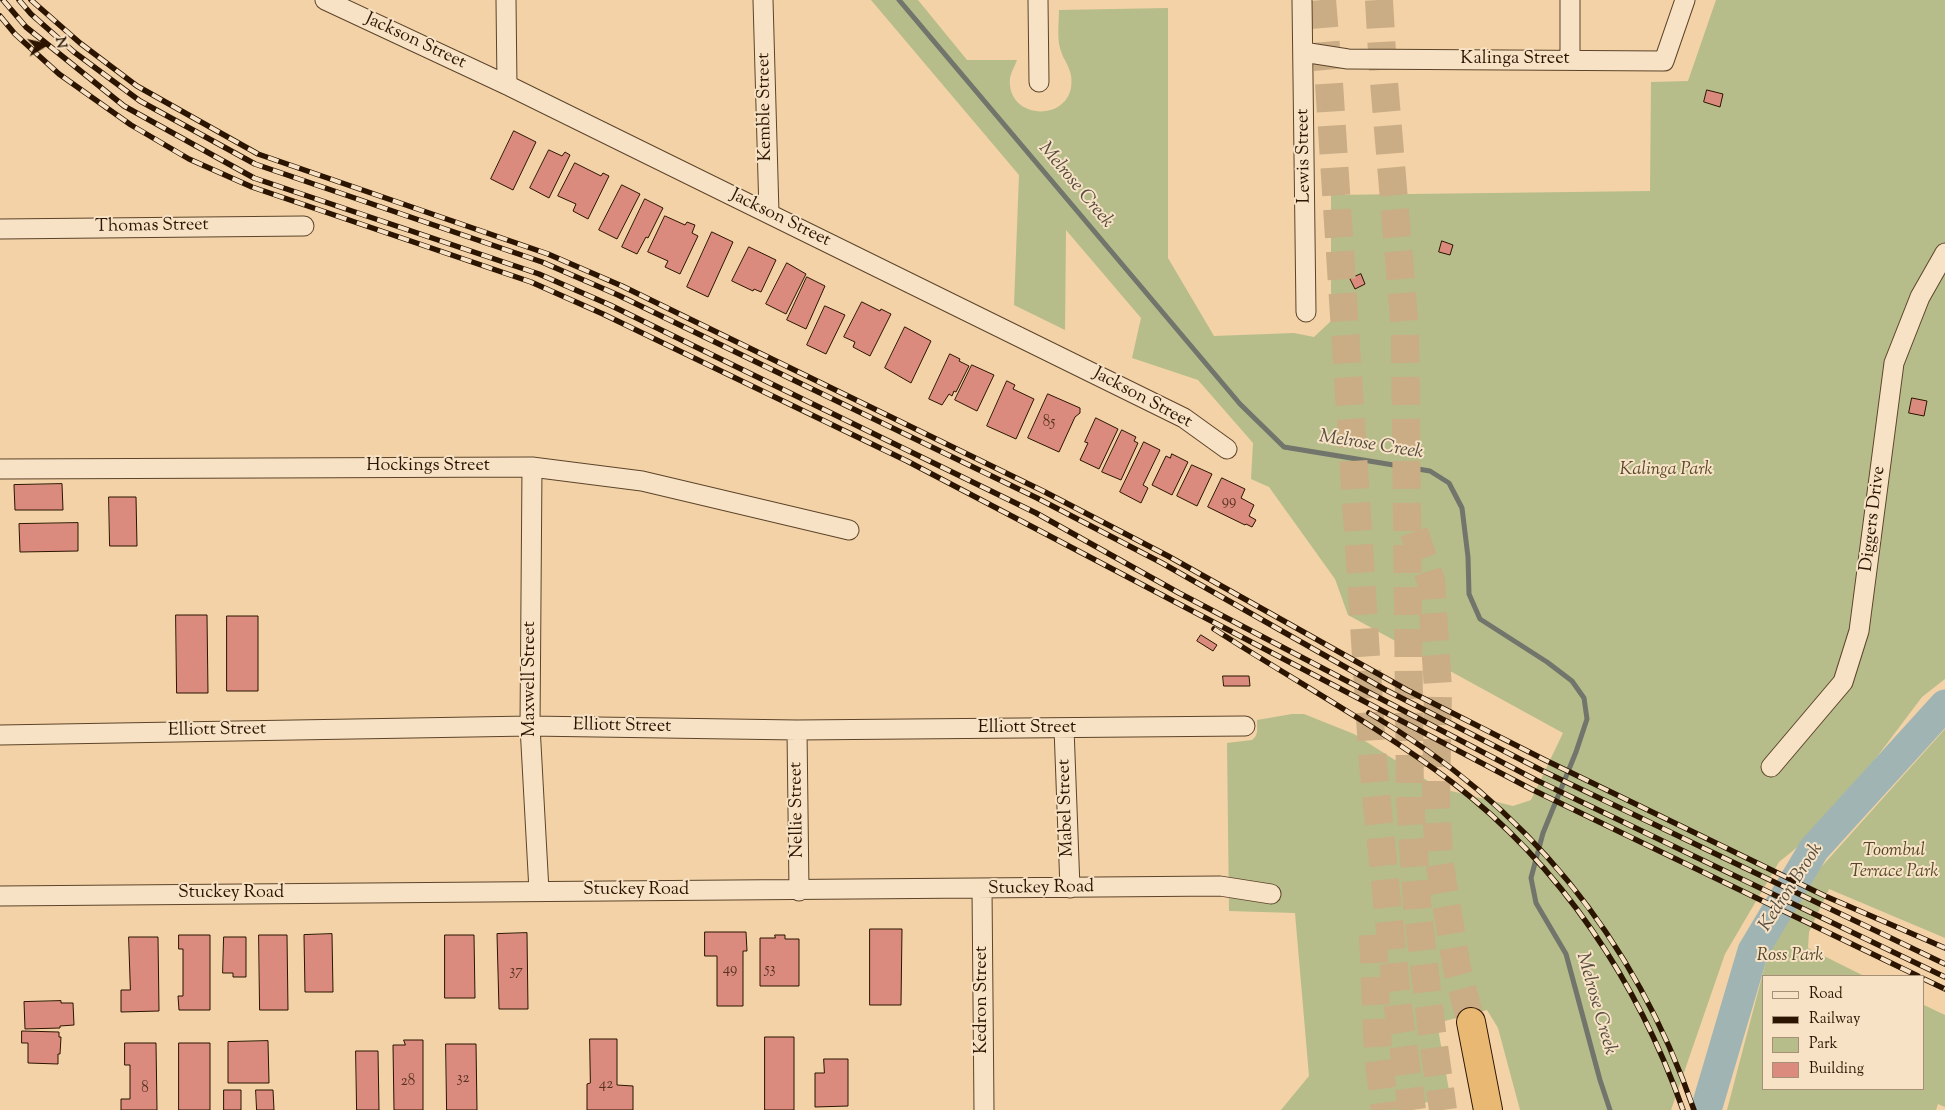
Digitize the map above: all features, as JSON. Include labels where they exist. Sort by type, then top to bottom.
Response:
[{"type":"highway","points":[[1471,1022],[1488,1110]]},
{"type":"street","name":"Jackson Street","points":[[325,0],[507,85],[1184,418],[1227,450]]},
{"type":"street","points":[[506,0],[507,85]]},
{"type":"street","name":"Kemble Street","points":[[763,0],[768,213]]},
{"type":"street","points":[[1038,0],[1039,82]]},
{"type":"street","name":"Lewis Street","points":[[1302,0],[1306,312]]},
{"type":"street","points":[[1570,0],[1570,60]]},
{"type":"street","name":"Kalinga Street","points":[[1302,52],[1348,60],[1664,61],[1685,0]]},
{"type":"street","name":"Thomas Street","points":[[0,229],[304,226]]},
{"type":"street","name":"Diggers Drive","points":[[1771,767],[1843,682],[1859,631],[1894,363],[1920,297],[1945,253]]},
{"type":"street","name":"Hockings Street","points":[[0,469],[532,467],[642,481],[849,530]]},
{"type":"street","name":"Maxwell Street","points":[[532,467],[530,726],[539,891]]},
{"type":"street","name":"Elliott Street","points":[[0,735],[530,726],[797,730],[1245,726]]},
{"type":"street","name":"Mabel Street","points":[[1064,728],[1070,888]]},
{"type":"street","name":"Nellie Street","points":[[797,730],[799,891]]},
{"type":"street","name":"Stuckey Road","points":[[0,896],[539,891],[799,891],[1220,886],[1271,894]]},
{"type":"street","name":"Kedron Street","points":[[982,889],[984,1110]]},
{"type":"green space","name":"Kalinga Park","points":[[871,0],[918,0],[967,60],[1017,60],[1010,78],[1011,91],[1017,101],[1026,108],[1036,111],[1048,111],[1058,107],[1066,99],[1071,88],[1070,71],[1059,44],[1059,10],[1168,8],[1168,258],[1214,336],[1294,333],[1314,337],[1331,321],[1331,195],[1650,191],[1651,82],[1688,81],[1716,0],[1945,0],[1945,679],[1922,697],[1827,823],[1779,862],[1725,954],[1671,1110],[1520,1110],[1498,1028],[1487,1010],[1437,1023],[1450,1096],[1398,1110],[1281,1110],[1309,1076],[1295,913],[1229,911],[1227,743],[1252,740],[1257,734],[1257,720],[1292,714],[1304,714],[1354,734],[1439,788],[1513,806],[1531,800],[1563,733],[1348,615],[1335,579],[1269,487],[1251,479],[1253,443],[1198,380],[1132,358],[1141,318],[1066,230],[1065,330],[1014,305],[1019,175]]},
{"type":"green space","points":[[1945,729],[1945,938],[1829,889],[1809,932],[1808,948],[1862,975],[1762,975],[1768,954],[1815,874]]},
{"type":"green space","points":[[1762,977],[1762,1090],[1925,1090],[1925,1005],[1945,1015],[1945,1107],[1938,1104],[1936,1110],[1727,1110]]},
{"type":"building","points":[[1707,90],[1723,94],[1720,107],[1704,102]]},
{"type":"building","points":[[514,131],[536,142],[513,190],[491,179]]},
{"type":"building","points":[[549,150],[562,156],[565,152],[570,155],[549,198],[530,188]]},
{"type":"building","points":[[575,163],[601,176],[603,173],[609,176],[588,219],[573,211],[576,204],[558,196]]},
{"type":"building","points":[[622,185],[640,194],[617,239],[599,230]]},
{"type":"building","points":[[645,199],[663,208],[648,238],[646,237],[637,254],[622,247]]},
{"type":"building","points":[[665,216],[685,225],[687,222],[695,225],[692,233],[698,236],[680,274],[665,267],[668,261],[648,252]]},
{"type":"building","points":[[712,232],[733,242],[708,297],[687,287]]},
{"type":"building","points":[[1442,241],[1453,245],[1450,255],[1439,252]]},
{"type":"building","points":[[749,247],[776,260],[761,292],[754,289],[753,291],[732,281]]},
{"type":"building","points":[[787,263],[806,274],[786,314],[766,304]]},
{"type":"building","points":[[1361,274],[1365,284],[1355,289],[1350,279]]},
{"type":"building","points":[[807,277],[825,286],[806,329],[787,320]]},
{"type":"building","points":[[862,302],[891,314],[870,356],[853,347],[855,342],[844,337]]},
{"type":"building","points":[[825,306],[845,315],[826,354],[807,345]]},
{"type":"building","points":[[905,327],[931,341],[911,383],[885,368]]},
{"type":"building","points":[[950,354],[969,366],[956,392],[954,391],[952,396],[949,394],[942,405],[929,399]]},
{"type":"building","points":[[972,365],[994,375],[977,411],[955,400]]},
{"type":"building","points":[[1007,381],[1015,385],[1013,389],[1034,399],[1016,439],[987,426]]},
{"type":"building","points":[[1048,394],[1080,408],[1080,413],[1075,417],[1059,452],[1028,438]]},
{"type":"building","points":[[1912,398],[1927,401],[1924,416],[1909,413]]},
{"type":"building","points":[[1096,418],[1118,429],[1099,469],[1080,460],[1088,443],[1085,442]]},
{"type":"building","points":[[1122,430],[1136,437],[1134,441],[1138,443],[1121,480],[1102,472]]},
{"type":"building","points":[[1144,442],[1160,450],[1143,485],[1148,488],[1141,503],[1120,492]]},
{"type":"building","points":[[1172,454],[1188,462],[1172,495],[1152,485],[1166,456],[1170,458]]},
{"type":"building","points":[[1192,465],[1212,474],[1197,506],[1177,496]]},
{"type":"building","points":[[1222,478],[1245,489],[1241,498],[1254,505],[1249,516],[1256,520],[1252,527],[1208,507]]},
{"type":"building","points":[[62,484],[63,510],[15,510],[14,485]]},
{"type":"building","points":[[109,497],[136,497],[137,546],[110,546]]},
{"type":"building","points":[[78,523],[78,551],[20,552],[19,524]]},
{"type":"building","points":[[176,615],[207,615],[208,693],[177,693]]},
{"type":"building","points":[[227,616],[258,616],[258,691],[227,691]]},
{"type":"building","points":[[1201,635],[1217,645],[1213,651],[1197,641]]},
{"type":"building","points":[[1223,676],[1249,676],[1250,686],[1224,686]]},
{"type":"building","points":[[870,929],[902,929],[901,1005],[870,1005]]},
{"type":"building","points":[[705,932],[746,932],[747,951],[743,951],[743,1006],[717,1006],[717,956],[705,956]]},
{"type":"building","points":[[527,933],[528,1009],[499,1009],[497,934]]},
{"type":"building","points":[[332,934],[333,992],[305,992],[304,935]]},
{"type":"building","points":[[179,935],[210,935],[210,1010],[179,1010],[178,996],[183,996],[183,949],[179,949]]},
{"type":"building","points":[[259,935],[287,935],[288,1010],[260,1010]]},
{"type":"building","points":[[445,935],[474,935],[475,998],[445,998]]},
{"type":"building","points":[[775,935],[785,935],[785,939],[799,939],[799,986],[760,986],[760,938],[775,938]]},
{"type":"building","points":[[129,937],[158,937],[159,1011],[121,1012],[121,990],[130,990]]},
{"type":"building","points":[[224,937],[246,937],[246,977],[233,977],[233,973],[223,973]]},
{"type":"building","points":[[61,1001],[61,1003],[73,1003],[74,1025],[60,1026],[60,1028],[25,1029],[24,1002]]},
{"type":"building","points":[[22,1031],[59,1032],[59,1037],[61,1037],[58,1064],[28,1063],[28,1043],[22,1043]]},
{"type":"building","points":[[765,1037],[794,1037],[794,1110],[765,1110]]},
{"type":"building","points":[[590,1039],[617,1039],[617,1085],[633,1086],[633,1110],[587,1110],[587,1084],[590,1083]]},
{"type":"building","points":[[404,1040],[423,1040],[423,1110],[394,1110],[393,1045],[405,1045]]},
{"type":"building","points":[[268,1041],[269,1083],[228,1083],[228,1042]]},
{"type":"building","points":[[125,1043],[156,1043],[157,1110],[121,1110],[121,1099],[130,1099],[130,1065],[125,1065]]},
{"type":"building","points":[[179,1043],[210,1043],[210,1110],[179,1110]]},
{"type":"building","points":[[446,1044],[476,1044],[477,1110],[447,1110]]},
{"type":"building","points":[[356,1051],[378,1051],[379,1110],[357,1110]]},
{"type":"building","points":[[824,1059],[848,1059],[848,1106],[815,1107],[815,1073],[824,1073]]},
{"type":"building","points":[[224,1090],[241,1090],[241,1110],[224,1110]]},
{"type":"building","points":[[256,1090],[273,1090],[274,1110],[257,1110]]},
{"type":"waterway","name":"Melrose Creek","points":[[899,0],[1240,404],[1284,447],[1430,471],[1449,483],[1462,508],[1468,557],[1469,594],[1480,619],[1547,662],[1572,681],[1584,698],[1587,719],[1576,752],[1543,833],[1531,878],[1536,903],[1566,954],[1610,1110]]},
{"type":"waterway","name":"Kedron Brook","points":[[1706,1110],[1753,951],[1814,849],[1945,705]]},
{"type":"tunnel","points":[[1322,0],[1373,764],[1398,1008],[1412,1110]]},
{"type":"tunnel","points":[[1379,0],[1383,70],[1405,330],[1410,799],[1418,915],[1443,1110]]},
{"type":"tunnel","points":[[1414,532],[1431,581],[1438,689],[1436,803],[1439,860],[1457,969],[1471,1022]]},
{"type":"tunnel","points":[[1373,935],[1378,1055],[1385,1110]]},
{"type":"railway","points":[[3,0],[26,27],[124,106],[254,178],[539,274],[610,305],[1036,513],[1179,593],[1536,780],[1945,977]]},
{"type":"railway","points":[[19,0],[31,14],[74,52],[140,101],[255,164],[542,262],[618,295],[1037,498],[1162,563],[1384,689],[1541,770],[1945,964]]},
{"type":"railway","points":[[31,0],[80,43],[137,86],[258,154],[548,254],[622,286],[1045,492],[1168,556],[1407,690],[1545,760],[1825,896],[1945,948]]},
{"type":"railway","points":[[0,16],[15,34],[59,74],[131,125],[189,159],[252,187],[531,282],[603,314],[907,461],[1531,789],[1916,975]]},
{"type":"railway","points":[[1214,629],[1424,762],[1453,783],[1492,816],[1528,851],[1561,889],[1592,930],[1619,972],[1665,1063],[1683,1110]]},
{"type":"railway","points":[[1369,713],[1426,749],[1478,790],[1525,834],[1568,882],[1607,933],[1640,989],[1670,1048],[1694,1110]]},
{"type":"railway","points":[[1925,979],[1945,989]]},
{"type":"park label","name":"Toombul Terrace Park","points":[[1894,862]]},
{"type":"park label","name":"Ross Park","points":[[1790,957]]}]
